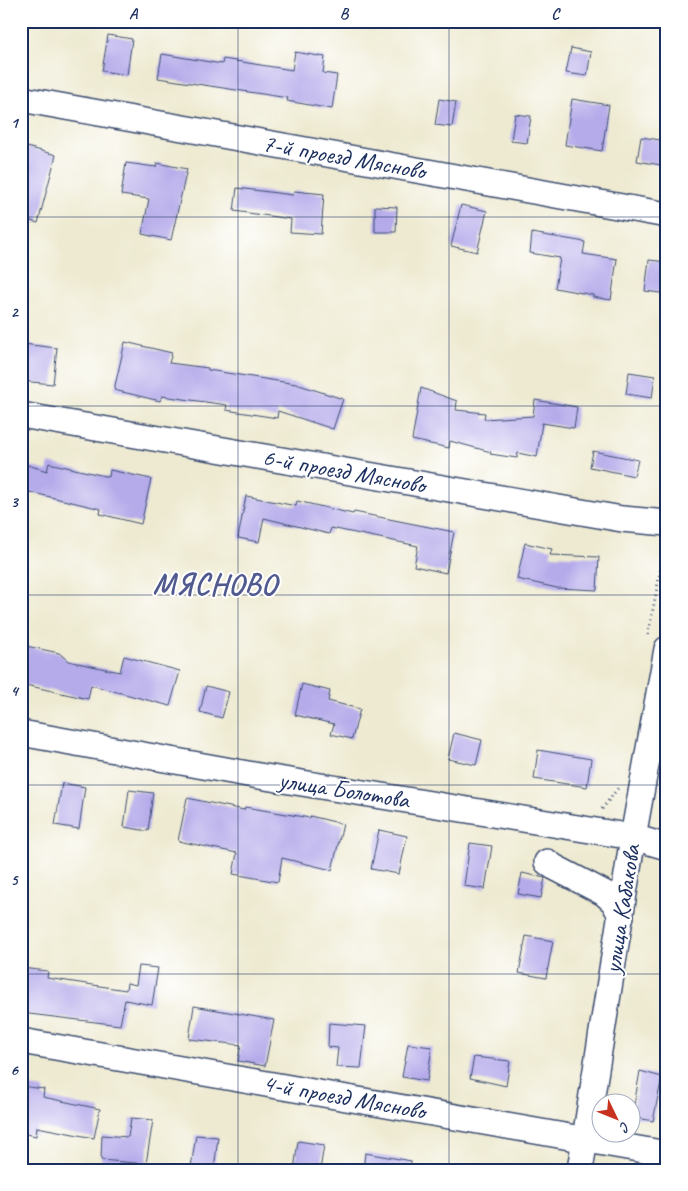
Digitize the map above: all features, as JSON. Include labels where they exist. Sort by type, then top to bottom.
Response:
[{"type":"street","name":"7-й проезд Мясново","points":[[21,98],[667,215]]},
{"type":"street","name":"6-й проезд Мясново","points":[[21,415],[622,519],[667,522]]},
{"type":"street","name":"улица Кабакова","points":[[580,1170],[633,837],[667,650]]},
{"type":"street","name":"улица Болотова","points":[[21,733],[259,776],[633,837],[667,847]]},
{"type":"street","points":[[547,862],[604,893],[614,902],[620,916]]},
{"type":"street","name":"4-й проезд Мясново","points":[[21,1040],[667,1154]]},
{"type":"building","points":[[108,35],[132,39],[127,75],[102,71]]},
{"type":"building","points":[[571,48],[591,52],[587,76],[566,73]]},
{"type":"building","points":[[295,52],[325,57],[323,73],[337,75],[332,109],[287,101],[288,98],[158,78],[162,54],[222,64],[223,59],[292,70]]},
{"type":"building","points":[[439,99],[456,102],[452,127],[435,125]]},
{"type":"building","points":[[572,99],[609,105],[602,151],[565,145]]},
{"type":"building","points":[[515,114],[531,116],[527,143],[511,141]]},
{"type":"building","points":[[641,137],[667,141],[667,166],[637,161]]},
{"type":"building","points":[[27,147],[56,155],[38,223],[21,218],[21,168]]},
{"type":"building","points":[[126,163],[156,167],[157,163],[187,169],[171,240],[142,234],[149,199],[121,195]]},
{"type":"building","points":[[237,188],[293,195],[294,191],[324,194],[321,234],[290,232],[291,219],[234,211]]},
{"type":"building","points":[[461,205],[487,211],[477,252],[451,246]]},
{"type":"building","points":[[375,206],[397,207],[396,232],[375,232]]},
{"type":"building","points":[[532,233],[585,242],[583,254],[617,259],[611,300],[555,288],[560,258],[530,253]]},
{"type":"building","points":[[649,260],[667,262],[667,294],[645,291]]},
{"type":"building","points":[[125,342],[172,353],[169,363],[296,384],[343,399],[333,429],[278,411],[277,418],[226,410],[227,405],[162,396],[160,401],[114,390]]},
{"type":"building","points":[[23,344],[57,348],[53,384],[21,381]]},
{"type":"building","points":[[629,372],[655,376],[652,398],[626,394]]},
{"type":"building","points":[[421,388],[457,401],[456,410],[485,413],[484,419],[533,416],[535,400],[577,407],[574,428],[542,423],[537,457],[518,453],[517,458],[490,454],[491,452],[450,441],[449,448],[412,440]]},
{"type":"building","points":[[593,451],[638,460],[634,476],[590,467]]},
{"type":"building","points":[[21,463],[47,471],[49,463],[109,477],[110,470],[151,479],[141,524],[100,514],[101,509],[21,490]]},
{"type":"building","points":[[246,496],[296,506],[297,501],[353,514],[354,512],[454,532],[446,573],[414,566],[418,546],[331,528],[329,534],[264,518],[259,542],[238,538]]},
{"type":"building","points":[[525,543],[552,549],[550,555],[599,557],[597,590],[557,588],[517,579]]},
{"type":"building","points":[[21,645],[59,653],[68,661],[120,672],[124,656],[180,671],[170,706],[91,685],[88,699],[21,684]]},
{"type":"building","points":[[302,684],[330,691],[328,701],[360,709],[352,739],[331,734],[334,724],[295,715]]},
{"type":"building","points":[[206,686],[229,692],[222,718],[200,712]]},
{"type":"building","points":[[454,733],[482,740],[476,765],[448,759]]},
{"type":"building","points":[[538,750],[591,759],[587,787],[534,779]]},
{"type":"building","points":[[62,783],[85,787],[79,829],[55,825]]},
{"type":"building","points":[[129,790],[153,793],[148,831],[124,827]]},
{"type":"building","points":[[187,798],[244,810],[245,807],[310,818],[310,816],[343,824],[332,870],[282,858],[278,882],[233,874],[237,853],[178,841]]},
{"type":"building","points":[[379,830],[407,836],[399,874],[371,869]]},
{"type":"building","points":[[470,843],[492,846],[485,889],[464,886]]},
{"type":"building","points":[[522,873],[545,878],[541,898],[518,894]]},
{"type":"building","points":[[526,936],[553,941],[546,978],[519,973]]},
{"type":"building","points":[[139,966],[158,968],[152,1005],[125,1000],[120,1025],[21,1013],[21,968],[48,971],[47,978],[126,990],[127,983],[136,985]]},
{"type":"building","points":[[194,1006],[274,1020],[265,1066],[238,1061],[241,1045],[189,1039]]},
{"type":"building","points":[[329,1023],[366,1026],[361,1068],[336,1067],[338,1048],[328,1047]]},
{"type":"building","points":[[408,1044],[432,1047],[427,1081],[402,1077]]},
{"type":"building","points":[[474,1057],[510,1061],[506,1086],[470,1078]]},
{"type":"building","points":[[640,1071],[662,1077],[653,1121],[640,1119],[640,1094],[636,1094]]},
{"type":"building","points":[[21,1086],[44,1089],[43,1097],[100,1109],[94,1138],[37,1127],[36,1136],[21,1133]]},
{"type":"building","points":[[131,1118],[153,1120],[146,1164],[101,1160],[102,1135],[128,1137]]},
{"type":"building","points":[[196,1135],[218,1137],[214,1170],[191,1167]]},
{"type":"building","points":[[298,1141],[324,1145],[320,1170],[294,1170]]},
{"type":"building","points":[[365,1153],[411,1161],[410,1170],[363,1170]]},
{"type":"district","name":"МЯСНОВО","points":[[215,584]]}]
